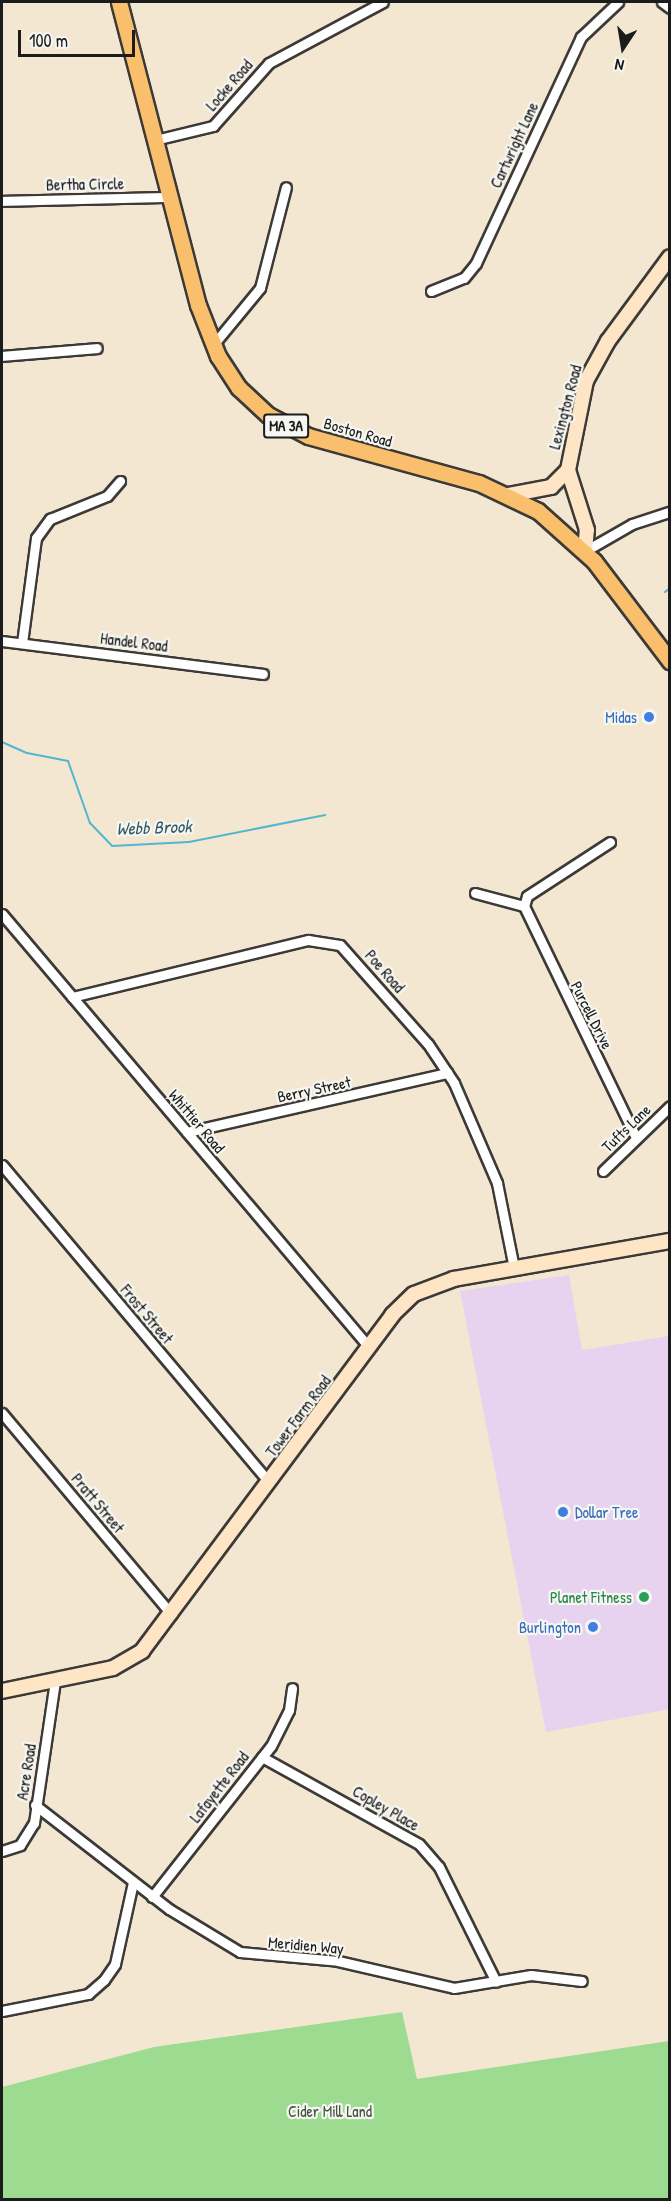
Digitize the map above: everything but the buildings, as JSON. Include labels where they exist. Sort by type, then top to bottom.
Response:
[{"type":"main road","name":"Boston Road","points":[[118,2],[154,140],[213,345],[239,388],[288,428],[509,495],[551,521],[585,551],[669,661]]},
{"type":"street","name":"Locke Road","points":[[154,140],[213,126],[269,63],[383,2]]},
{"type":"street","name":"Cartwright Lane","points":[[431,291],[464,278],[476,263],[581,37],[618,2]]},
{"type":"street","points":[[662,2],[669,8]]},
{"type":"street","points":[[213,345],[260,288],[286,188]]},
{"type":"street","name":"Bertha Circle","points":[[2,201],[170,197]]},
{"type":"street","name":"Lexington Road","points":[[585,551],[587,530],[568,470],[590,371],[669,257]]},
{"type":"street","points":[[2,356],[97,348]]},
{"type":"street","points":[[509,495],[551,487],[568,470]]},
{"type":"street","points":[[22,643],[36,538],[50,519],[114,492],[120,481]]},
{"type":"street","points":[[585,551],[632,524],[669,512]]},
{"type":"street","name":"Handel Road","points":[[2,641],[263,674]]},
{"type":"street","points":[[475,893],[524,906],[527,896],[610,842]]},
{"type":"street","name":"Purcell Drive","points":[[524,906],[636,1138]]},
{"type":"street","name":"Whittier Road","points":[[2,914],[369,1347]]},
{"type":"street","name":"Poe Road","points":[[72,997],[321,940],[349,952],[447,1073],[497,1183],[514,1268]]},
{"type":"street","name":"Berry Street","points":[[187,1132],[447,1073]]},
{"type":"street","name":"Tufts Lane","points":[[603,1171],[669,1106]]},
{"type":"street","name":"Frost Street","points":[[2,1165],[269,1482]]},
{"type":"street","name":"Tower Farm Road","points":[[2,1691],[123,1664],[142,1651],[369,1347],[404,1303],[425,1288],[514,1268],[669,1241]]},
{"type":"street","name":"Pratt Street","points":[[2,1413],[171,1614]]},
{"type":"street","name":"Acre Road","points":[[2,1851],[26,1839],[35,1805],[55,1680]]},
{"type":"street","name":"Lafayette Road","points":[[152,1897],[262,1757],[285,1722],[292,1688]]},
{"type":"street","name":"Copley Place","points":[[262,1757],[419,1844],[448,1883],[496,1982]]},
{"type":"street","name":"Meridien Way","points":[[35,1805],[152,1897],[214,1940],[250,1955],[338,1961],[435,1986],[496,1982],[531,1975],[582,1981]]},
{"type":"street","points":[[2,2011],[88,1994],[104,1980],[115,1964],[133,1882]]},
{"type":"shaded area","points":[[569,1275],[582,1350],[669,1336],[670,1709],[546,1732],[460,1291]]},
{"type":"green space","name":"Cider Mill Land","points":[[402,2012],[417,2079],[669,2041],[669,2199],[2,2199],[2,2087],[154,2047]]},
{"type":"waterway","points":[[665,592],[670,588]]},
{"type":"waterway","name":"Webb Brook","points":[[2,742],[27,753],[68,761],[90,823],[112,846],[189,842],[325,815]]},
{"type":"place","name":"Midas","points":[[649,717]]},
{"type":"place","name":"Dollar Tree","points":[[563,1512]]},
{"type":"place","name":"Planet Fitness","points":[[644,1597]]},
{"type":"place","name":"Burlington","points":[[593,1627]]}]
